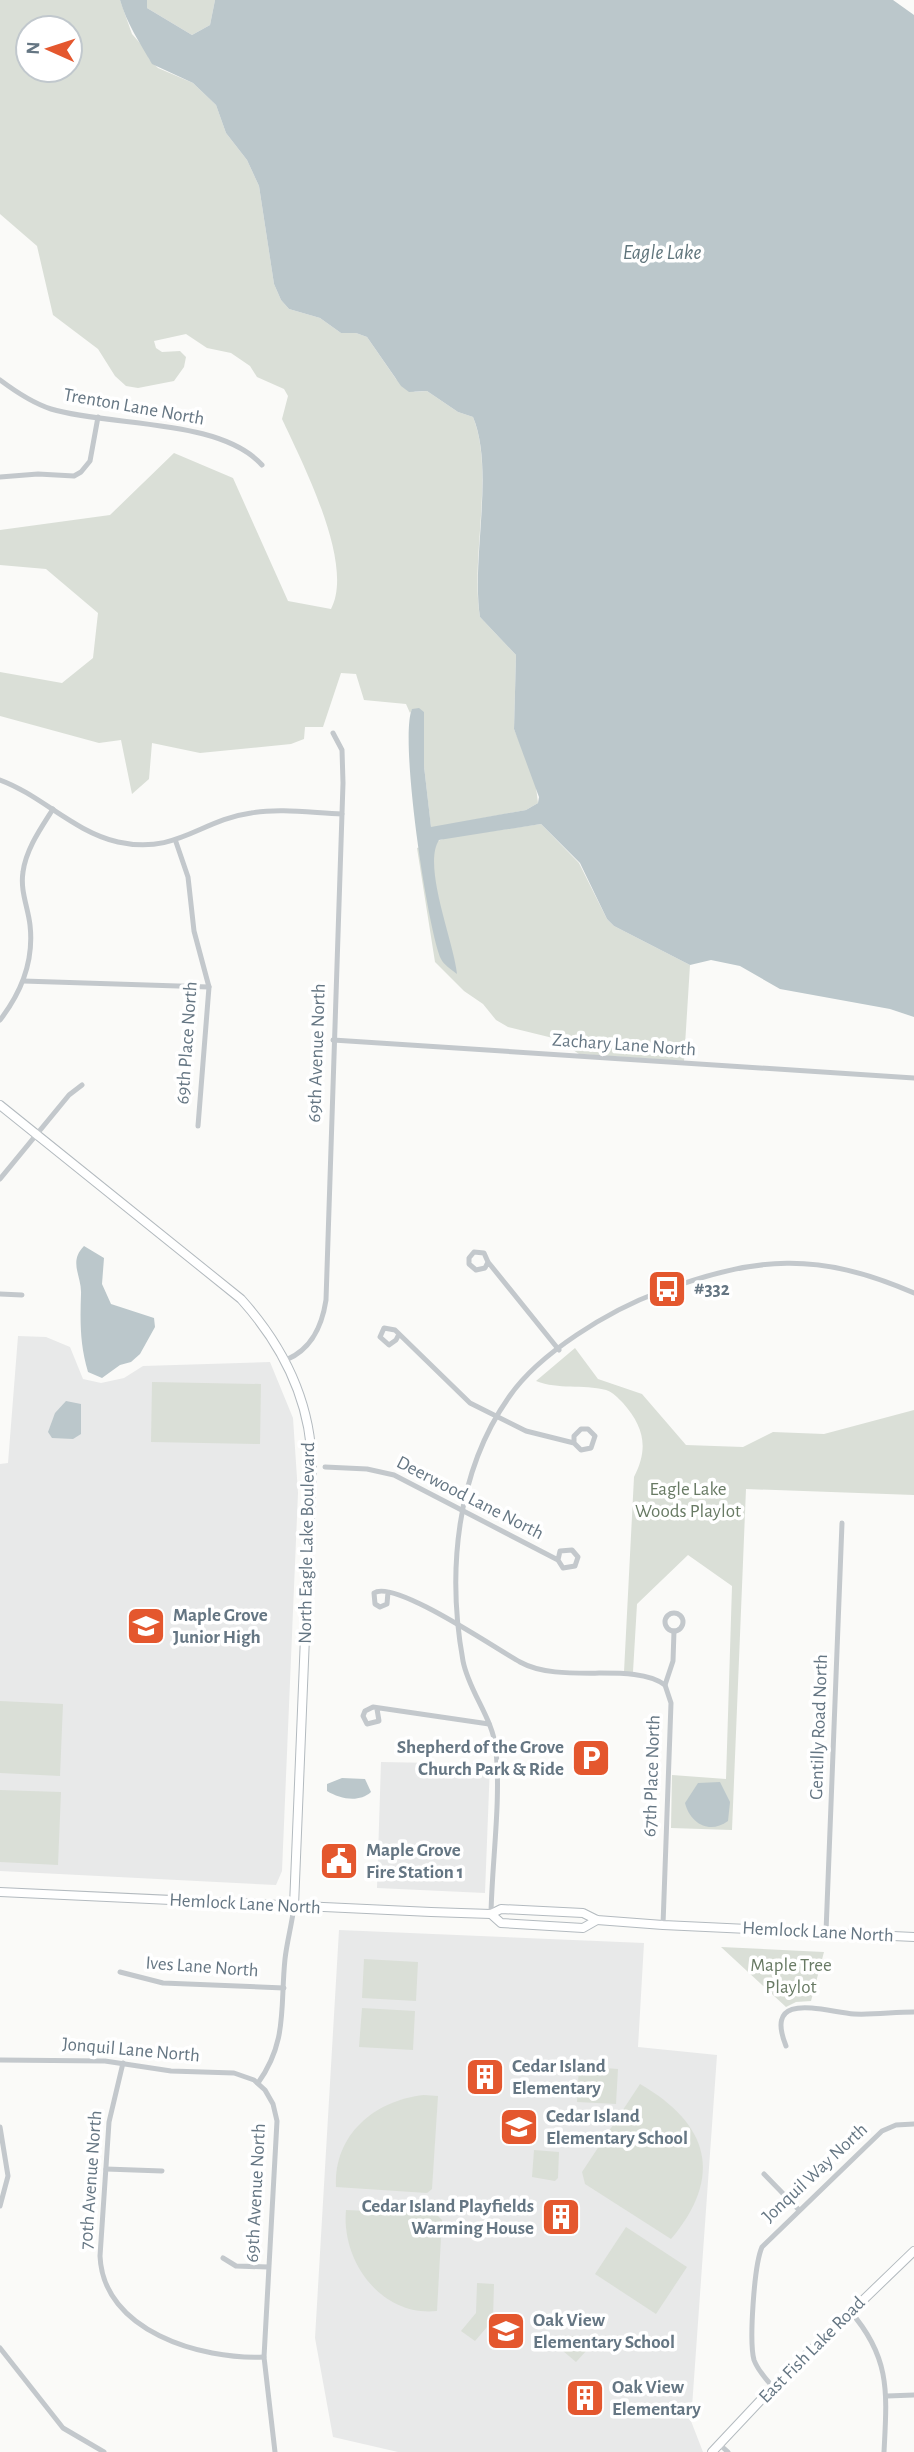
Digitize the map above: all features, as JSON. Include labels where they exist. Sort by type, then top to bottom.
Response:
[{"type":"street","name":"Trenton Lane North","points":[[0,380],[37,404],[207,435],[241,446],[262,465]]},
{"type":"street","points":[[0,477],[38,474],[74,476],[90,461],[98,417]]},
{"type":"street","name":"69th Avenue North","points":[[286,1360],[301,1351],[318,1331],[326,1300],[342,814],[342,750],[333,733]]},
{"type":"street","points":[[0,780],[112,840],[140,845],[176,842],[225,820],[253,812],[342,814]]},
{"type":"street","points":[[0,1020],[23,981],[31,942],[22,873],[33,842],[53,809]]},
{"type":"street","name":"69th Place North","points":[[176,842],[188,877],[194,931],[209,986],[198,1126]]},
{"type":"street","points":[[23,981],[209,986]]},
{"type":"street","name":"Zachary Lane North","points":[[333,1040],[914,1078]]},
{"type":"street","points":[[0,1179],[69,1095],[82,1085]]},
{"type":"street","name":"North Eagle Lake Boulevard","points":[[0,1105],[241,1299],[286,1360],[304,1405],[312,1466],[294,1906]]},
{"type":"street","points":[[488,1262],[559,1350]]},
{"type":"street","points":[[491,1914],[496,1761],[489,1724],[468,1678],[456,1557],[463,1510],[480,1452],[497,1418],[519,1384],[592,1325],[635,1301],[696,1278],[747,1265],[800,1262],[823,1264],[869,1275],[914,1293]]},
{"type":"street","points":[[0,1294],[22,1295]]},
{"type":"street","points":[[398,1336],[470,1403],[497,1418],[526,1431],[574,1443],[581,1450],[588,1450],[595,1443],[595,1436],[588,1429],[581,1429],[574,1436],[574,1443]]},
{"type":"street","name":"Deerwood Lane North","points":[[325,1467],[385,1472],[558,1560]]},
{"type":"street","name":"Gentilly Road North","points":[[826,1932],[842,1524]]},
{"type":"street","points":[[388,1592],[426,1607],[541,1671],[646,1676],[665,1685]]},
{"type":"street","name":"67th Place North","points":[[663,1925],[671,1703],[665,1685],[673,1661],[674,1631]]},
{"type":"street","points":[[377,1709],[489,1724]]},
{"type":"street","name":"Hemlock Lane North","points":[[0,1892],[491,1914],[500,1909],[583,1913],[597,1920],[663,1925],[914,1937]]},
{"type":"street","points":[[258,2083],[273,2059],[279,2042],[294,1906]]},
{"type":"street","name":"Hemlock Lane North","points":[[491,1914],[501,1923],[583,1928],[597,1920]]},
{"type":"street","name":"Ives Lane North","points":[[120,1972],[163,1983],[284,1987]]},
{"type":"street","points":[[786,2046],[782,2035],[783,2020],[790,2011],[801,2006],[856,2014],[914,2011]]},
{"type":"street","name":"Jonquil Lane North","points":[[0,2060],[16,2058],[123,2063],[171,2071],[234,2073],[258,2083]]},
{"type":"street","name":"70th Avenue North","points":[[123,2063],[110,2112],[106,2169],[101,2269],[108,2290],[144,2326],[171,2341],[219,2356],[264,2357]]},
{"type":"street","name":"69th Avenue North","points":[[258,2083],[273,2104],[276,2121],[264,2357],[275,2452]]},
{"type":"street","name":"Jonquil Way North","points":[[774,2387],[763,2376],[753,2357],[756,2266],[762,2247],[882,2132],[896,2125],[914,2124]]},
{"type":"street","points":[[0,2127],[8,2176],[0,2206]]},
{"type":"street","points":[[106,2169],[162,2171]]},
{"type":"street","points":[[764,2174],[799,2210]]},
{"type":"street","name":"East Fish Lake Road","points":[[712,2452],[850,2311],[914,2251]]},
{"type":"street","points":[[223,2258],[236,2266],[268,2267]]},
{"type":"street","points":[[850,2311],[877,2347],[883,2364],[887,2396],[884,2452]]},
{"type":"street","points":[[0,2348],[63,2428],[104,2452]]},
{"type":"street","points":[[887,2396],[914,2395]]},
{"type":"street","points":[[719,2444],[728,2452]]},
{"type":"shaded area","name":"Maple Grove Junior High","points":[[18,1336],[46,1337],[70,1347],[83,1379],[101,1383],[124,1378],[143,1366],[270,1362],[293,1418],[298,1493],[282,1871],[276,1885],[0,1871],[0,1464],[8,1463]]},
{"type":"shaded area","points":[[381,1762],[490,1764],[485,1893],[377,1888]]},
{"type":"shaded area","points":[[339,1930],[644,1943],[638,2047],[717,2055],[691,2421],[703,2452],[398,2452],[333,2437],[315,2338]]},
{"type":"green space","points":[[0,0],[120,0],[132,34],[146,50],[149,59],[158,68],[193,83],[216,105],[226,133],[247,160],[259,186],[274,284],[281,300],[289,309],[320,318],[341,333],[356,333],[367,337],[396,379],[415,392],[427,391],[458,412],[473,417],[482,463],[478,569],[480,617],[516,655],[514,729],[535,779],[538,803],[526,810],[431,828],[424,766],[424,712],[412,710],[410,713],[406,704],[364,700],[356,674],[341,673],[323,727],[305,727],[304,739],[291,744],[200,753],[152,743],[149,779],[132,794],[121,740],[99,743],[0,716],[0,672],[62,683],[93,658],[98,613],[46,569],[0,565],[0,530],[110,515],[174,453],[233,478],[288,601],[331,609],[337,590],[336,566],[323,513],[282,419],[288,396],[284,389],[257,377],[250,366],[231,353],[207,348],[186,334],[154,341],[156,348],[162,352],[180,351],[186,357],[184,367],[174,381],[138,388],[126,386],[115,376],[98,349],[53,315],[37,246],[0,214]]},
{"type":"green space","points":[[147,0],[215,0],[210,25],[192,35],[147,8]]},
{"type":"green space","points":[[541,824],[579,863],[607,919],[614,926],[690,965],[684,1061],[579,1054],[557,1039],[508,1027],[496,1020],[483,1004],[464,991],[435,962],[417,848],[449,837]]},
{"type":"green space","name":"Eagle Lake Woods Playlot","points":[[575,1348],[598,1379],[642,1394],[686,1445],[743,1447],[773,1432],[824,1434],[914,1410],[914,1495],[746,1489],[732,1830],[671,1828],[672,1775],[726,1779],[732,1586],[688,1555],[637,1604],[633,1672],[624,1672],[634,1477],[642,1457],[642,1438],[630,1412],[611,1392],[536,1381]]},
{"type":"green space","points":[[152,1382],[261,1384],[260,1444],[151,1442]]},
{"type":"green space","points":[[0,1701],[63,1704],[60,1776],[0,1773]]},
{"type":"green space","points":[[0,1790],[61,1792],[58,1865],[0,1862]]},
{"type":"green space","name":"Maple Tree Playlot","points":[[721,1947],[824,1952],[811,2001],[796,2002],[786,2007]]},
{"type":"green space","points":[[364,1959],[418,1962],[416,2001],[362,1998]]},
{"type":"green space","points":[[362,2008],[415,2011],[413,2050],[359,2047]]},
{"type":"green space","points":[[579,2066],[618,2069],[616,2104],[577,2102]]},
{"type":"green space","points":[[640,2084],[681,2116],[694,2134],[701,2153],[703,2173],[698,2194],[688,2216],[671,2239],[585,2184],[582,2172]]},
{"type":"green space","points":[[424,2095],[438,2096],[432,2189],[427,2193],[336,2187],[337,2168],[342,2151],[360,2123],[389,2104]]},
{"type":"green space","points":[[534,2150],[559,2152],[558,2178],[555,2181],[532,2177]]},
{"type":"green space","points":[[346,2210],[436,2214],[442,2220],[437,2311],[398,2305],[382,2295],[369,2282],[350,2248]]},
{"type":"green space","points":[[626,2227],[687,2267],[656,2314],[595,2274]]},
{"type":"green space","points":[[477,2283],[494,2284],[493,2320],[475,2341],[461,2331],[476,2313]]},
{"type":"green space","points":[[552,2336],[594,2336],[597,2339],[576,2362],[549,2339]]},
{"type":"water","name":"Eagle Lake","points":[[120,0],[147,0],[147,8],[192,35],[210,25],[215,0],[893,0],[914,15],[914,1017],[890,1009],[780,989],[740,966],[711,960],[690,965],[614,926],[607,919],[580,863],[541,824],[439,840],[434,867],[436,885],[457,974],[442,961],[435,940],[416,832],[409,756],[412,709],[419,708],[424,712],[424,766],[431,827],[526,810],[538,803],[539,797],[514,729],[516,655],[480,617],[478,569],[483,488],[479,438],[473,417],[458,412],[427,391],[409,392],[401,386],[367,337],[356,333],[341,333],[320,318],[289,309],[281,300],[274,284],[259,186],[247,160],[226,133],[216,105],[193,83],[152,64],[130,25]]},
{"type":"water","points":[[84,1246],[104,1258],[102,1284],[111,1304],[154,1318],[155,1327],[140,1354],[102,1378],[88,1372],[82,1343],[81,1287],[76,1263]]},
{"type":"water","points":[[66,1401],[81,1404],[81,1434],[73,1439],[52,1438],[48,1432],[55,1413]]},
{"type":"water","points":[[342,1778],[365,1779],[371,1792],[361,1798],[349,1799],[327,1791],[327,1784]]},
{"type":"water","points":[[720,1782],[730,1802],[728,1821],[714,1827],[701,1825],[691,1816],[685,1803],[698,1783]]},
{"type":"place","name":"#332","points":[[667,1289]]},
{"type":"place","name":"Maple Grove Junior High","points":[[146,1626]]},
{"type":"place","name":"Shepherd of the Grove Church Park & Ride","points":[[591,1758]]},
{"type":"place","name":"Maple Grove Fire Station 1","points":[[339,1861]]},
{"type":"place","name":"Cedar Island Elementary","points":[[485,2077]]},
{"type":"place","name":"Cedar Island Elementary School","points":[[519,2127]]},
{"type":"place","name":"Cedar Island Playfields Warming House","points":[[561,2217]]},
{"type":"place","name":"Oak View Elementary School","points":[[506,2331]]},
{"type":"place","name":"Oak View Elementary","points":[[585,2398]]}]
